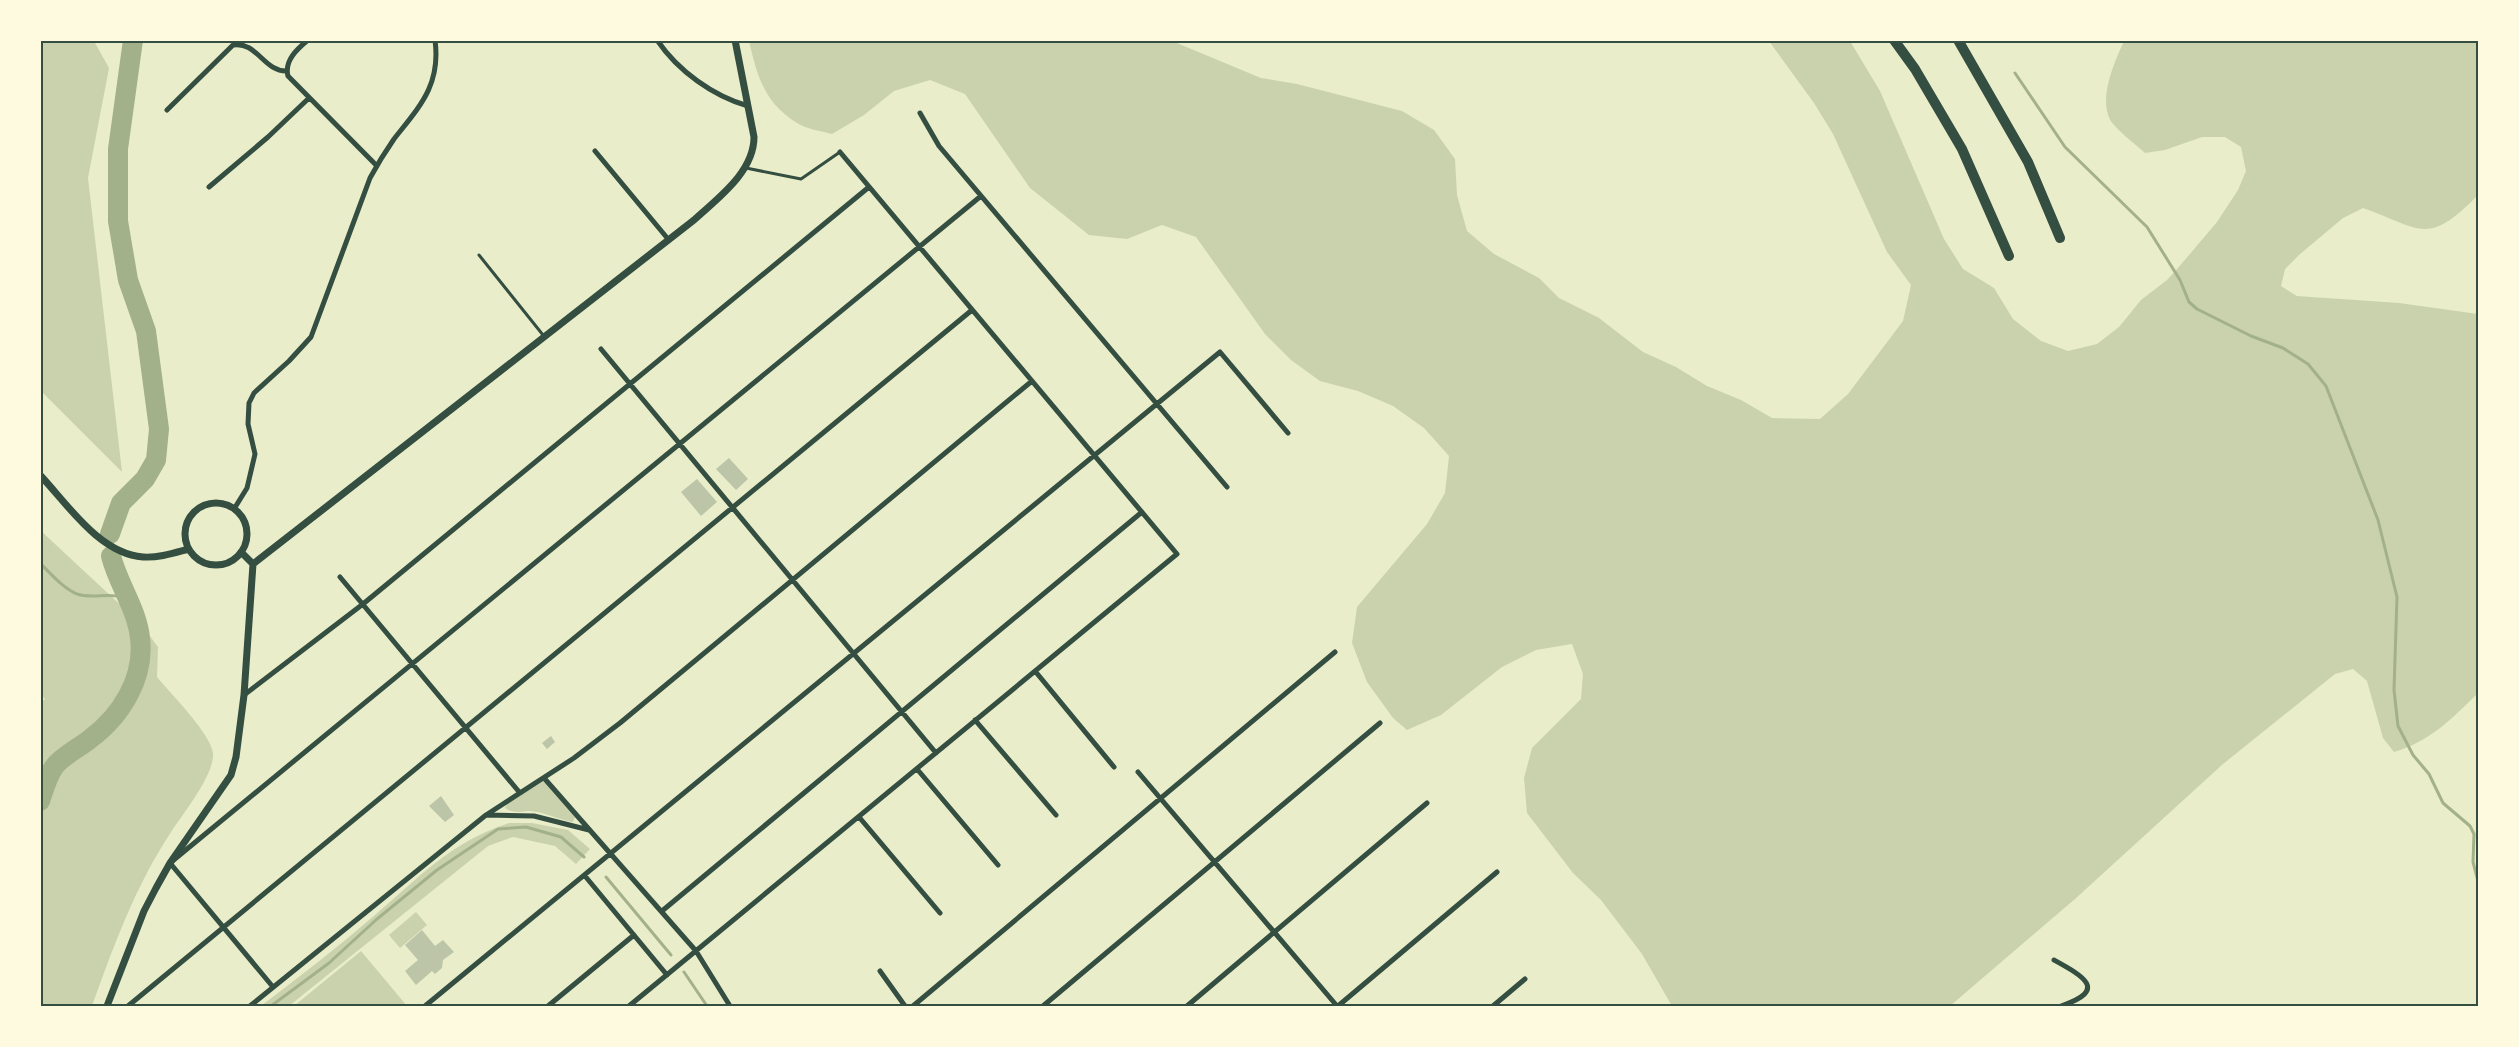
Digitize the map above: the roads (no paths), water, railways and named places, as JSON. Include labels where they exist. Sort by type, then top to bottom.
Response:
[{"type":"highway","points":[[1894,40],[1915,69],[1962,149],[2009,256]]},
{"type":"highway","points":[[1958,40],[2028,162],[2060,238]]},
{"type":"street","points":[[308,40],[292,56],[287,71],[293,82],[377,166]]},
{"type":"street","points":[[234,509],[247,488],[255,454],[248,424],[249,404],[254,393],[311,337],[330,292],[360,200],[377,166],[431,88],[437,56],[435,40]]},
{"type":"street","points":[[657,40],[673,60],[688,73],[728,99],[748,106]]},
{"type":"street","points":[[107,1006],[144,911],[170,864],[231,775],[236,757],[244,695],[253,564],[719,197],[745,168],[754,147],[735,40]]},
{"type":"street","points":[[167,110],[226,49],[233,45],[247,45],[273,68],[287,71]]},
{"type":"street","points":[[209,187],[268,137],[309,98]]},
{"type":"street","points":[[920,113],[931,135],[981,196],[1227,487]]},
{"type":"street","points":[[595,151],[668,239]]},
{"type":"street","points":[[629,1006],[1177,554],[840,152]]},
{"type":"street","points":[[244,695],[363,604],[869,187]]},
{"type":"street","points":[[170,864],[981,196]]},
{"type":"street","points":[[128,1006],[972,310]]},
{"type":"street","points":[[602,349],[936,753]]},
{"type":"street","points":[[425,1006],[1220,352],[1288,433]]},
{"type":"street","points":[[250,1006],[486,815],[544,778],[620,723],[1032,381]]},
{"type":"street","points":[[40,475],[98,537],[114,548],[132,555],[152,557],[189,549]]},
{"type":"street","points":[[210,504],[223,504],[234,509],[243,518],[247,529],[246,541],[241,552],[226,563],[214,565],[197,558],[189,549],[186,530],[194,513],[210,504]]},
{"type":"street","points":[[662,911],[1142,512]]},
{"type":"street","points":[[241,552],[253,564]]},
{"type":"street","points":[[340,577],[520,793]]},
{"type":"street","points":[[913,1006],[1335,652]]},
{"type":"street","points":[[1035,671],[1114,767]]},
{"type":"street","points":[[975,720],[1056,815]]},
{"type":"street","points":[[1043,1006],[1380,723]]},
{"type":"street","points":[[917,769],[998,865]]},
{"type":"street","points":[[1137,772],[1337,1006],[1497,872]]},
{"type":"street","points":[[544,778],[696,951],[730,1006]]},
{"type":"street","points":[[1187,1006],[1427,803]]},
{"type":"street","points":[[486,815],[534,816],[591,830]]},
{"type":"street","points":[[859,816],[940,913]]},
{"type":"street","points":[[170,864],[273,987]]},
{"type":"street","points":[[585,876],[667,975]]},
{"type":"street","points":[[548,1006],[634,935]]},
{"type":"street","points":[[2054,960],[2074,971],[2086,981],[2088,988],[2086,995],[2077,1001],[2061,1006]]},
{"type":"street","points":[[880,971],[905,1006]]},
{"type":"street","points":[[1493,1006],[1525,980]]},
{"type":"lane","points":[[745,168],[801,179],[840,152]]},
{"type":"lane","points":[[479,255],[543,335]]},
{"type":"waterway","points":[[110,534],[121,503],[145,479],[156,460],[159,429],[146,331],[128,280],[118,221],[118,149],[133,40]]},
{"type":"waterway","points":[[2015,73],[2065,147],[2147,227],[2180,280],[2189,302],[2197,309],[2251,336],[2283,348],[2308,364],[2326,386],[2378,520],[2397,597],[2394,690],[2398,726],[2413,755],[2429,774],[2443,803],[2470,826],[2474,834],[2473,862],[2478,881]]},
{"type":"waterway","points":[[40,801],[49,775],[57,763],[112,719],[135,681],[141,653],[138,627],[111,556]]},
{"type":"waterway","points":[[40,563],[62,584],[77,594],[117,596],[129,601]]},
{"type":"waterway","points":[[271,1006],[329,963],[377,919],[437,870],[498,829],[526,827],[561,837],[584,857]]},
{"type":"waterway","points":[[606,877],[671,955]]},
{"type":"waterway","points":[[684,972],[707,1006]]}]
